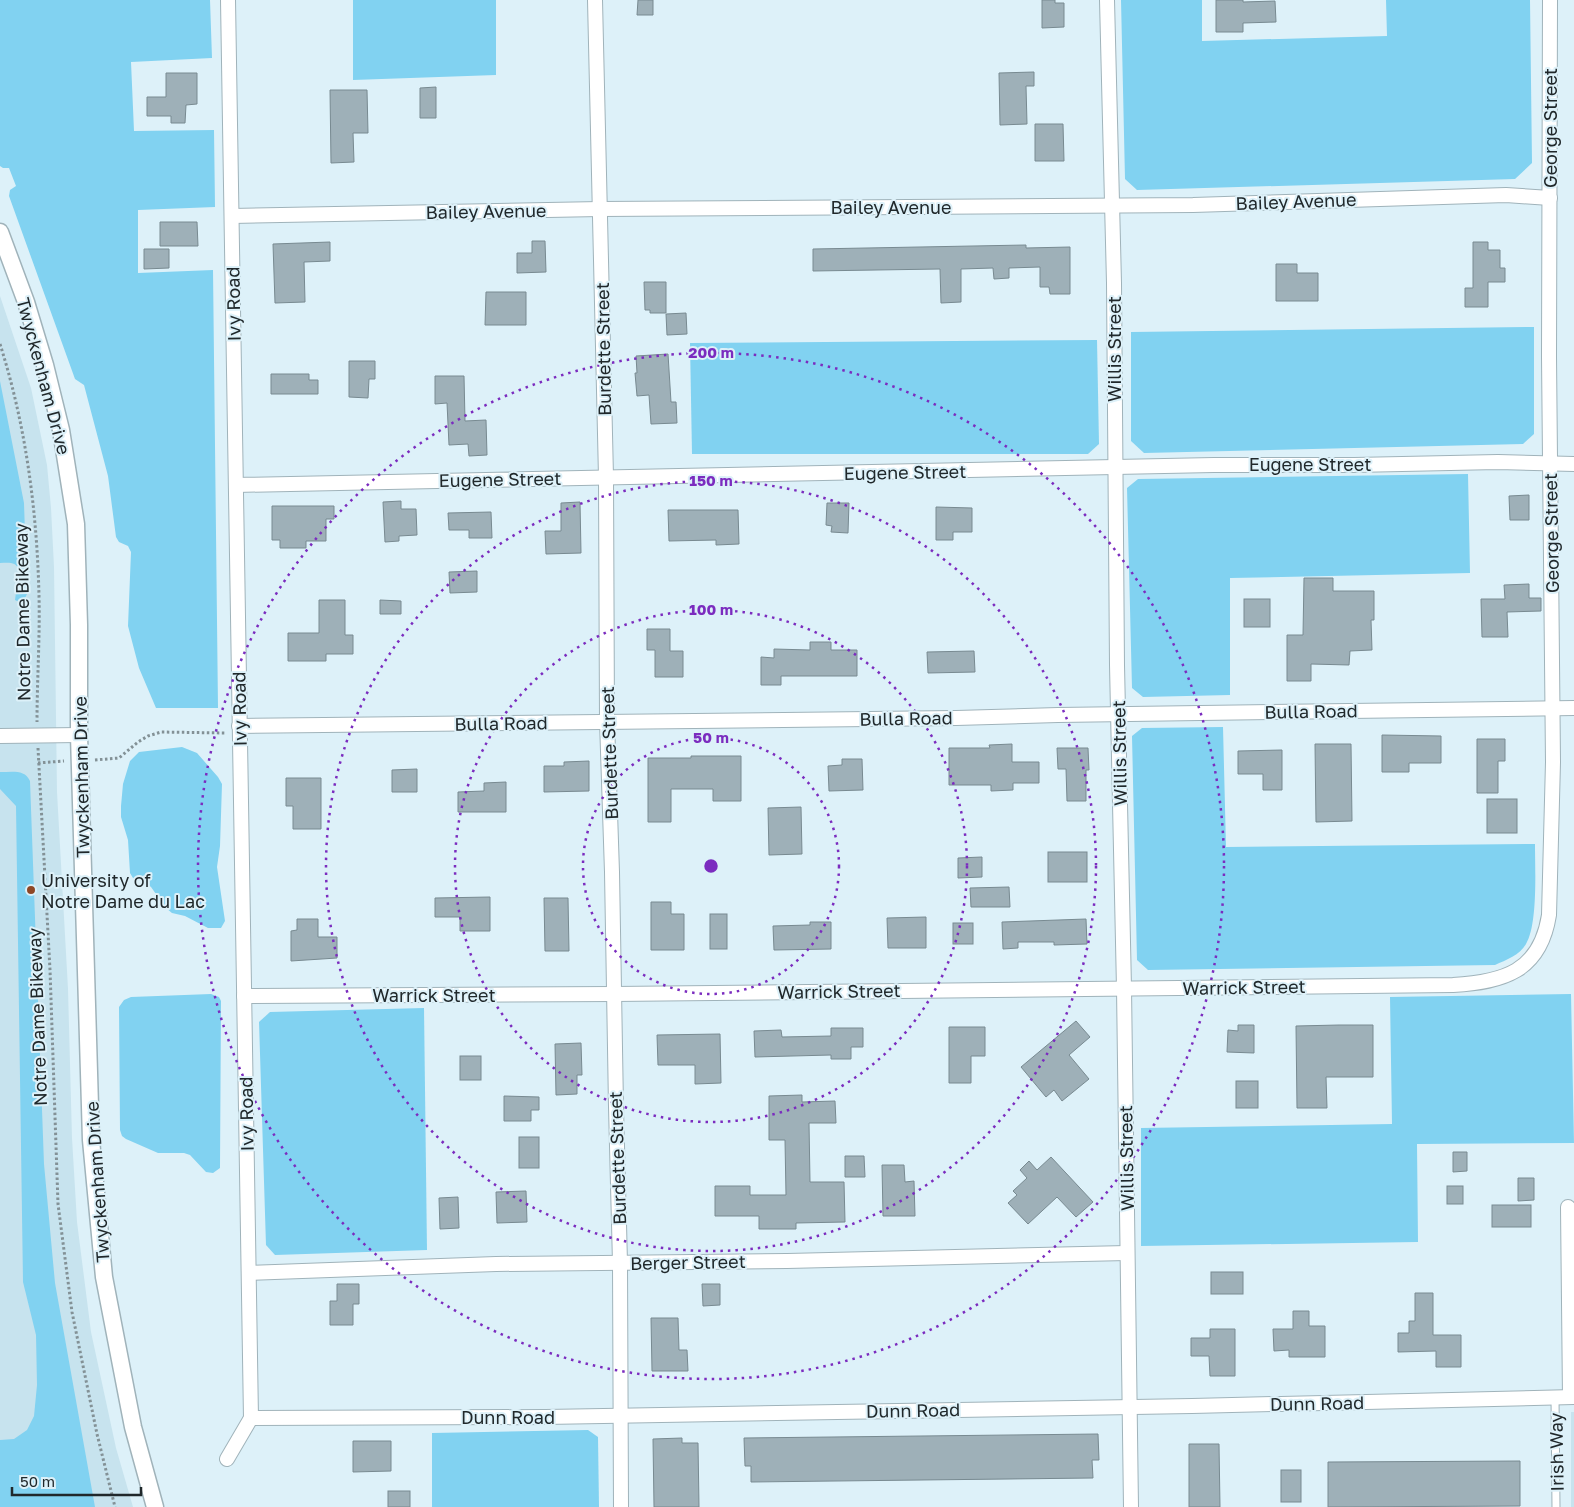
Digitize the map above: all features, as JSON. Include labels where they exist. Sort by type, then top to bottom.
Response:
[{"type":"street","name":"Ivy Road","points":[[228,0],[251,1418]]},
{"type":"street","name":"Burdette Street","points":[[595,0],[606,477],[607,721],[620,1263],[621,1507]]},
{"type":"street","name":"Willis Street","points":[[1107,0],[1116,468],[1131,1507]]},
{"type":"street","name":"George Street","points":[[1434,985],[1480,983],[1500,979],[1518,970],[1532,957],[1541,944],[1547,929],[1549,915],[1553,762],[1549,357],[1550,0]]},
{"type":"street","name":"Bailey Avenue","points":[[232,216],[600,209],[1203,204],[1506,195],[1550,198]]},
{"type":"street","name":"Twyckenham Drive","points":[[0,232],[26,302],[45,365],[61,430],[76,524],[79,625],[79,735],[91,1140],[103,1267],[133,1427],[154,1507]]},
{"type":"street","name":"Eugene Street","points":[[236,485],[1214,465],[1498,462],[1574,464]]},
{"type":"street","name":"Bulla Road","points":[[239,730],[607,721],[956,718],[1574,708]]},
{"type":"street","points":[[0,736],[79,735]]},
{"type":"street","name":"Warrick Street","points":[[244,996],[1434,985]]},
{"type":"street","points":[[1568,1207],[1572,1397]]},
{"type":"street","name":"Berger Street","points":[[249,1273],[496,1264],[1127,1253]]},
{"type":"street","name":"Dunn Road","points":[[251,1418],[535,1417],[1443,1401],[1572,1397]]},
{"type":"street","points":[[227,1459],[251,1418]]},
{"type":"lane","name":"Irish Way","points":[[1555,1397],[1556,1507]]},
{"type":"path","name":"Notre Dame Bikeway","points":[[0,344],[22,429],[33,504],[39,594],[38,763],[50,970],[57,1180],[62,1239],[72,1312],[83,1370],[115,1507]]},
{"type":"path","points":[[38,763],[119,758],[138,742],[148,736],[161,732],[239,730]]},
{"type":"shaded area","points":[[0,0],[210,0],[212,58],[131,62],[134,131],[214,130],[215,207],[138,210],[138,273],[213,270],[218,708],[156,708],[139,668],[128,626],[131,552],[128,546],[119,542],[116,537],[108,476],[84,385],[75,379],[9,196],[10,190],[16,186],[9,168],[0,166]]},
{"type":"shaded area","points":[[353,0],[496,0],[496,75],[353,80]]},
{"type":"shaded area","points":[[1121,0],[1202,0],[1202,41],[1387,36],[1386,0],[1530,0],[1532,163],[1515,179],[1137,190],[1125,179]]},
{"type":"shaded area","name":"University of Notre Dame du Lac","points":[[0,296],[31,388],[47,465],[54,567],[57,792],[68,989],[72,1138],[77,1222],[91,1332],[116,1448],[133,1507],[0,1507]]},
{"type":"shaded area","points":[[1534,327],[1534,434],[1523,444],[1144,453],[1131,441],[1131,332]]},
{"type":"shaded area","points":[[1097,340],[1099,444],[1088,454],[692,454],[690,343]]},
{"type":"shaded area","points":[[0,381],[24,503],[27,594],[24,600],[19,602],[15,600],[18,567],[11,563],[0,563]]},
{"type":"shaded area","points":[[1468,474],[1470,573],[1230,578],[1230,695],[1143,697],[1132,688],[1127,488],[1138,479]]},
{"type":"shaded area","points":[[1223,727],[1226,847],[1535,844],[1534,910],[1530,935],[1526,944],[1512,957],[1495,965],[1148,970],[1137,960],[1132,736],[1142,728]]},
{"type":"shaded area","points":[[182,747],[197,753],[222,784],[220,846],[217,867],[225,921],[221,928],[208,928],[185,916],[172,913],[166,908],[151,887],[144,881],[133,878],[130,873],[128,840],[121,817],[121,806],[123,784],[130,761],[139,752]]},
{"type":"shaded area","points":[[0,772],[21,773],[28,777],[30,781],[44,1164],[55,1283],[95,1507],[0,1507],[0,1440],[14,1439],[27,1430],[34,1416],[37,1385],[36,1335],[23,1282],[16,806],[0,789]]},
{"type":"shaded area","points":[[211,994],[219,997],[221,1001],[220,1168],[213,1173],[206,1172],[190,1155],[184,1153],[158,1153],[126,1139],[122,1136],[120,1130],[119,1007],[124,1000],[131,997]]},
{"type":"shaded area","points":[[1571,994],[1574,1143],[1417,1144],[1418,1242],[1141,1246],[1141,1128],[1392,1124],[1390,997]]},
{"type":"shaded area","points":[[424,1008],[427,1250],[275,1255],[266,1245],[259,1022],[270,1012]]},
{"type":"shaded area","points":[[1571,1412],[1574,1412],[1574,1507],[1571,1507]]},
{"type":"shaded area","points":[[588,1430],[598,1437],[599,1507],[432,1507],[432,1433]]},
{"type":"building","points":[[638,0],[653,0],[653,15],[637,15]]},
{"type":"building","points":[[1042,0],[1055,0],[1055,3],[1064,3],[1064,27],[1042,28]]},
{"type":"building","points":[[1216,0],[1243,0],[1243,2],[1275,1],[1276,22],[1243,23],[1243,32],[1216,32]]},
{"type":"building","points":[[1034,72],[1034,86],[1026,86],[1027,124],[1000,125],[999,73]]},
{"type":"building","points":[[166,73],[197,73],[197,104],[186,105],[185,123],[171,123],[171,116],[147,116],[147,97],[166,97]]},
{"type":"building","points":[[436,87],[436,118],[420,118],[420,88]]},
{"type":"building","points":[[330,90],[367,90],[368,133],[353,133],[354,162],[331,163]]},
{"type":"building","points":[[1035,124],[1063,124],[1064,161],[1035,161]]},
{"type":"building","points":[[160,222],[197,222],[198,246],[160,246]]},
{"type":"building","points":[[532,241],[545,241],[546,272],[517,273],[517,253],[532,253]]},
{"type":"building","points":[[330,242],[330,261],[304,262],[305,302],[275,303],[273,244]]},
{"type":"building","points":[[1473,242],[1488,242],[1488,250],[1500,250],[1500,268],[1505,268],[1505,282],[1488,282],[1488,307],[1465,307],[1465,288],[1473,288]]},
{"type":"building","points":[[1026,245],[1026,248],[1070,247],[1070,294],[1050,294],[1049,287],[1040,287],[1040,267],[1009,268],[1009,278],[994,279],[993,268],[961,269],[961,302],[941,303],[940,269],[813,271],[813,249]]},
{"type":"building","points":[[144,249],[169,249],[169,268],[144,269]]},
{"type":"building","points":[[1276,264],[1297,264],[1297,273],[1318,273],[1318,301],[1276,301]]},
{"type":"building","points":[[644,282],[666,282],[666,313],[650,313],[650,310],[645,310]]},
{"type":"building","points":[[486,292],[526,292],[526,325],[485,325]]},
{"type":"building","points":[[686,313],[687,334],[667,335],[666,314]]},
{"type":"building","points":[[668,354],[671,402],[676,402],[677,423],[651,424],[649,395],[637,396],[636,356]]},
{"type":"building","points":[[349,361],[375,361],[375,379],[369,379],[368,398],[349,397]]},
{"type":"building","points":[[271,374],[309,374],[309,380],[318,380],[318,394],[271,394]]},
{"type":"building","points":[[435,376],[464,376],[465,421],[486,420],[487,455],[469,456],[468,444],[449,445],[447,403],[435,404]]},
{"type":"building","points":[[1529,495],[1529,520],[1510,520],[1509,496]]},
{"type":"building","points":[[401,501],[401,509],[416,509],[417,535],[399,536],[399,541],[385,542],[383,502]]},
{"type":"building","points":[[580,502],[581,553],[546,554],[545,531],[561,531],[561,503]]},
{"type":"building","points":[[827,503],[849,503],[848,533],[831,532],[832,526],[826,525]]},
{"type":"building","points":[[272,506],[334,506],[334,519],[326,519],[326,541],[306,541],[306,548],[280,548],[280,540],[272,540]]},
{"type":"building","points":[[936,507],[972,508],[972,532],[953,532],[953,540],[936,540]]},
{"type":"building","points":[[668,510],[738,510],[739,544],[716,545],[716,540],[669,541]]},
{"type":"building","points":[[491,512],[492,538],[469,538],[469,530],[449,530],[448,513]]},
{"type":"building","points":[[477,571],[477,592],[450,593],[449,572]]},
{"type":"building","points":[[1304,578],[1333,578],[1333,591],[1374,591],[1374,620],[1371,620],[1372,650],[1350,651],[1349,665],[1311,664],[1311,681],[1287,681],[1287,635],[1303,635]]},
{"type":"building","points":[[1529,584],[1529,598],[1541,598],[1541,611],[1507,612],[1508,637],[1482,637],[1481,599],[1505,599],[1504,585]]},
{"type":"building","points":[[1244,599],[1270,599],[1270,627],[1244,627]]},
{"type":"building","points":[[319,600],[345,600],[345,635],[353,635],[353,654],[326,654],[326,661],[288,661],[288,633],[319,633]]},
{"type":"building","points":[[380,600],[401,601],[401,614],[380,614]]},
{"type":"building","points":[[647,629],[670,629],[670,651],[683,651],[683,677],[655,677],[655,650],[647,650]]},
{"type":"building","points":[[810,642],[831,642],[831,650],[857,650],[857,676],[781,676],[781,685],[761,685],[761,657],[774,658],[774,649],[810,650]]},
{"type":"building","points":[[974,651],[975,672],[928,673],[927,652]]},
{"type":"building","points":[[1382,735],[1441,736],[1441,763],[1409,763],[1409,772],[1382,772]]},
{"type":"building","points":[[1477,739],[1505,739],[1505,761],[1498,761],[1498,793],[1477,793]]},
{"type":"building","points":[[1012,744],[1012,762],[1039,762],[1039,783],[1013,783],[1013,790],[991,791],[991,785],[949,785],[949,748],[990,748],[989,745]]},
{"type":"building","points":[[1315,744],[1351,744],[1352,821],[1316,822]]},
{"type":"building","points":[[1057,748],[1088,748],[1089,770],[1086,770],[1086,801],[1067,801],[1066,769],[1058,769]]},
{"type":"building","points":[[1282,750],[1282,790],[1263,790],[1263,774],[1238,774],[1238,751]]},
{"type":"building","points":[[691,756],[741,756],[741,801],[713,801],[713,789],[671,789],[671,822],[648,822],[648,758],[691,758]]},
{"type":"building","points":[[842,759],[862,759],[863,790],[829,791],[828,766],[842,765]]},
{"type":"building","points":[[589,761],[589,791],[544,792],[544,766],[564,766],[564,762]]},
{"type":"building","points":[[417,769],[417,792],[392,792],[392,770]]},
{"type":"building","points":[[286,778],[321,778],[321,829],[293,829],[293,806],[286,806]]},
{"type":"building","points":[[506,782],[506,812],[458,812],[458,792],[484,791],[484,783]]},
{"type":"building","points":[[1487,799],[1517,799],[1517,833],[1487,833]]},
{"type":"building","points":[[801,807],[802,854],[769,855],[768,808]]},
{"type":"building","points":[[1048,852],[1087,852],[1087,882],[1048,882]]},
{"type":"building","points":[[982,857],[982,877],[958,878],[958,858]]},
{"type":"building","points":[[1009,887],[1010,907],[971,907],[970,888]]},
{"type":"building","points":[[490,897],[490,931],[460,931],[460,917],[435,917],[435,898]]},
{"type":"building","points":[[544,898],[568,898],[569,951],[545,951]]},
{"type":"building","points":[[651,902],[671,902],[671,914],[684,914],[684,950],[651,950]]},
{"type":"building","points":[[710,914],[727,914],[727,949],[710,949]]},
{"type":"building","points":[[926,917],[926,948],[888,948],[887,918]]},
{"type":"building","points":[[297,919],[318,919],[318,937],[337,937],[337,958],[291,961],[291,931],[297,930]]},
{"type":"building","points":[[1086,919],[1087,944],[1054,945],[1054,942],[1018,942],[1018,948],[1003,949],[1002,922]]},
{"type":"building","points":[[810,922],[831,922],[831,949],[774,950],[773,926],[810,925]]},
{"type":"building","points":[[953,923],[973,923],[973,944],[953,944]]},
{"type":"building","points":[[1076,1021],[1090,1037],[1069,1055],[1089,1079],[1062,1101],[1054,1090],[1046,1097],[1021,1067]]},
{"type":"building","points":[[1238,1025],[1254,1025],[1254,1053],[1227,1052],[1228,1030],[1238,1031]]},
{"type":"building","points":[[1373,1025],[1373,1077],[1326,1077],[1327,1108],[1297,1108],[1296,1026]]},
{"type":"building","points":[[949,1027],[985,1027],[985,1056],[971,1056],[971,1083],[949,1083]]},
{"type":"building","points":[[831,1028],[863,1028],[863,1047],[851,1047],[851,1059],[831,1059],[831,1055],[755,1057],[754,1031],[781,1030],[782,1037],[831,1036]]},
{"type":"building","points":[[720,1034],[721,1083],[695,1084],[695,1065],[658,1065],[657,1035]]},
{"type":"building","points":[[581,1043],[582,1075],[577,1075],[577,1094],[556,1095],[555,1044]]},
{"type":"building","points":[[460,1056],[481,1056],[481,1080],[460,1080]]},
{"type":"building","points":[[1236,1081],[1258,1081],[1258,1108],[1236,1108]]},
{"type":"building","points":[[802,1095],[802,1102],[835,1101],[836,1123],[809,1123],[810,1182],[844,1182],[845,1222],[796,1223],[796,1229],[759,1229],[759,1216],[715,1216],[715,1186],[750,1186],[750,1195],[786,1195],[785,1140],[769,1140],[769,1096]]},
{"type":"building","points":[[504,1096],[539,1097],[539,1110],[531,1110],[531,1121],[504,1121]]},
{"type":"building","points":[[519,1137],[539,1137],[539,1168],[519,1168]]},
{"type":"building","points":[[1453,1152],[1467,1152],[1467,1171],[1453,1172]]},
{"type":"building","points":[[845,1156],[864,1156],[865,1177],[845,1177]]},
{"type":"building","points":[[1051,1157],[1093,1202],[1076,1217],[1057,1197],[1028,1224],[1008,1203],[1017,1195],[1013,1191],[1027,1178],[1020,1170],[1029,1161],[1037,1170]]},
{"type":"building","points":[[882,1165],[904,1165],[905,1182],[914,1181],[915,1216],[883,1216]]},
{"type":"building","points":[[1518,1178],[1534,1178],[1534,1200],[1518,1201]]},
{"type":"building","points":[[1447,1186],[1463,1186],[1463,1204],[1447,1204]]},
{"type":"building","points":[[526,1191],[527,1222],[497,1223],[496,1192]]},
{"type":"building","points":[[458,1197],[459,1228],[440,1229],[439,1198]]},
{"type":"building","points":[[1492,1205],[1531,1205],[1531,1227],[1492,1227]]},
{"type":"building","points":[[1211,1272],[1243,1272],[1243,1294],[1211,1294]]},
{"type":"building","points":[[337,1284],[359,1284],[359,1304],[353,1304],[353,1325],[330,1325],[330,1301],[337,1301]]},
{"type":"building","points":[[702,1284],[720,1284],[720,1305],[703,1306]]},
{"type":"building","points":[[1415,1293],[1433,1293],[1433,1335],[1461,1335],[1461,1367],[1436,1367],[1436,1351],[1398,1352],[1398,1333],[1409,1333],[1409,1321],[1415,1321]]},
{"type":"building","points":[[1293,1311],[1309,1311],[1309,1326],[1325,1326],[1325,1357],[1289,1357],[1289,1350],[1274,1351],[1273,1329],[1293,1329]]},
{"type":"building","points":[[651,1318],[678,1318],[679,1350],[687,1350],[688,1371],[652,1371]]},
{"type":"building","points":[[1210,1329],[1235,1329],[1235,1376],[1210,1376],[1209,1356],[1191,1356],[1191,1338],[1210,1338]]},
{"type":"building","points":[[1098,1434],[1099,1460],[1092,1460],[1093,1478],[751,1482],[751,1466],[745,1466],[744,1438]]},
{"type":"building","points":[[682,1438],[682,1443],[698,1443],[699,1507],[654,1507],[653,1439]]},
{"type":"building","points":[[353,1441],[391,1441],[391,1471],[353,1472]]},
{"type":"building","points":[[1189,1444],[1219,1444],[1220,1507],[1189,1507]]},
{"type":"building","points":[[1520,1461],[1520,1506],[1328,1507],[1328,1462]]},
{"type":"building","points":[[1281,1470],[1301,1470],[1301,1502],[1281,1502]]},
{"type":"building","points":[[388,1491],[410,1491],[410,1507],[388,1507]]},
{"type":"place","name":"University of Notre Dame du Lac","points":[[31,890]]}]
